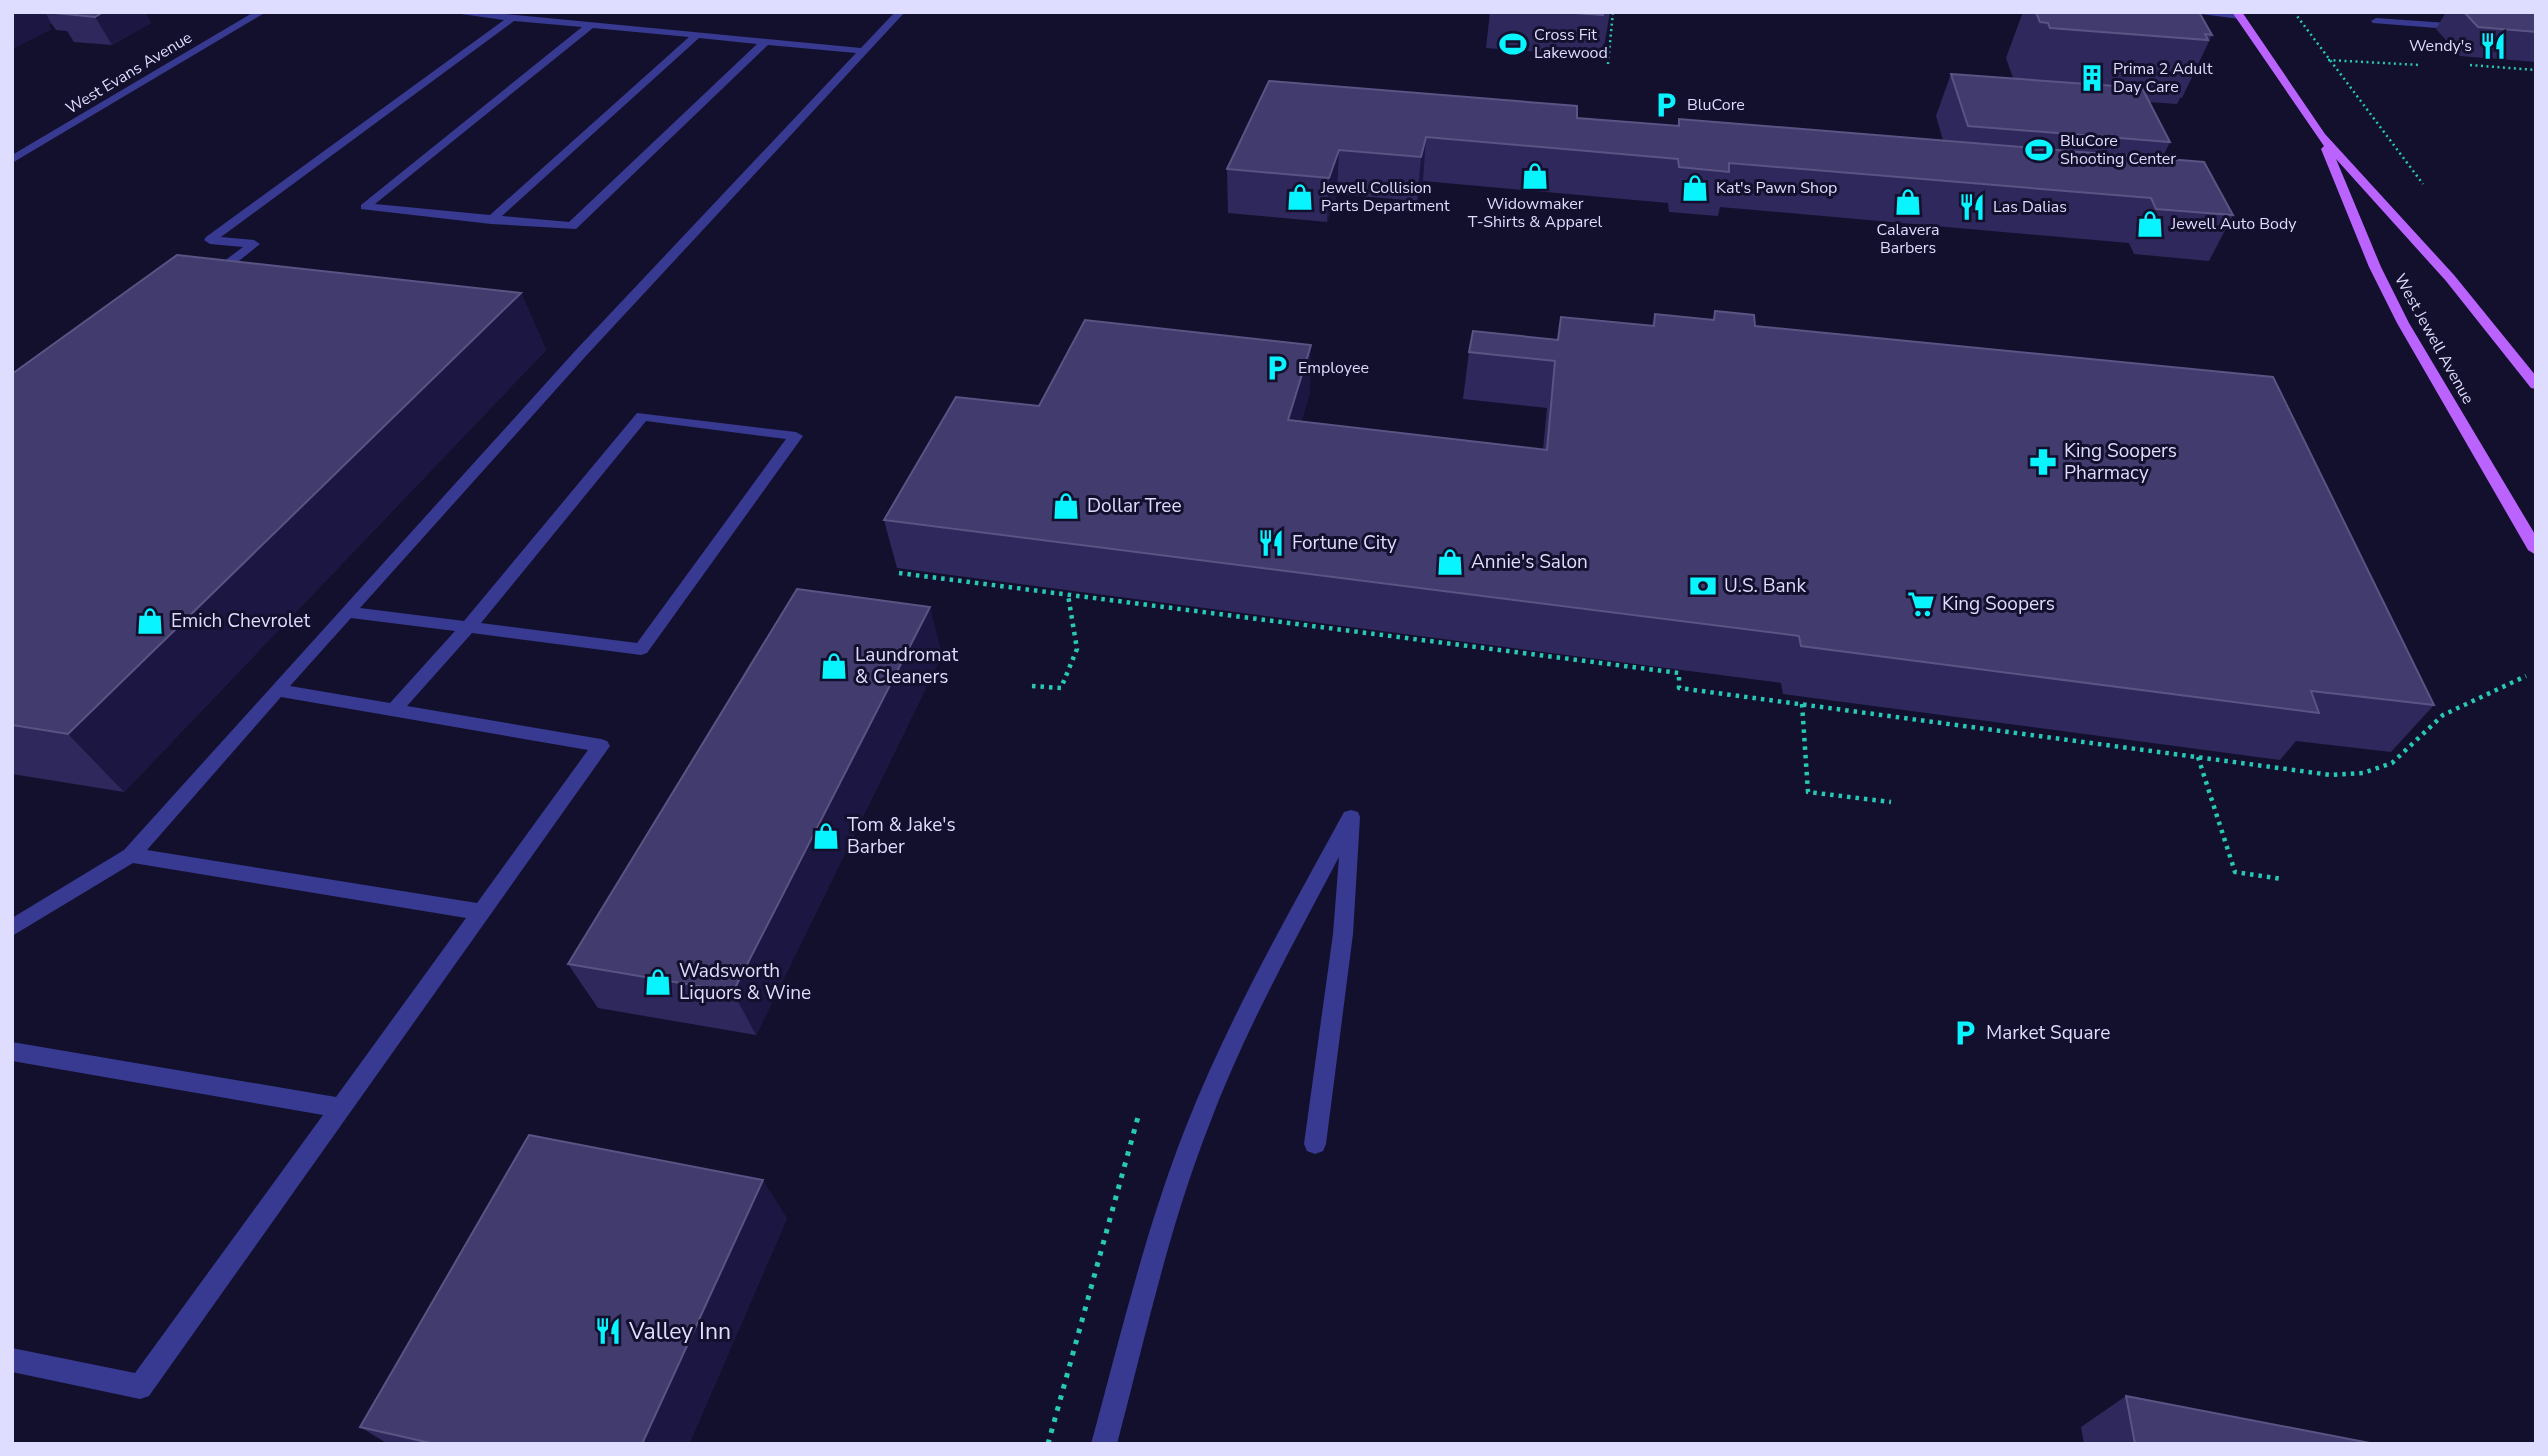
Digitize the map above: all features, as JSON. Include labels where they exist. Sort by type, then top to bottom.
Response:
[{"type":"main road","name":"West Jewell Avenue","points":[[2239,14],[2321,136],[2459,289],[2536,385]]},
{"type":"main road","name":"West Jewell Avenue","points":[[2321,136],[2375,267],[2407,332],[2536,550]]},
{"type":"street","name":"West Evans Avenue","points":[[12,160],[261,12]]},
{"type":"street","points":[[452,12],[865,51]]},
{"type":"street","points":[[12,928],[131,855],[580,354],[900,12]]},
{"type":"street","points":[[2190,12],[2239,14]]},
{"type":"street","points":[[201,285],[254,244],[209,240],[512,18]]},
{"type":"street","points":[[2376,21],[2469,28]]},
{"type":"street","points":[[591,25],[365,207],[572,226],[765,41]]},
{"type":"street","points":[[491,220],[697,35]]},
{"type":"street","points":[[346,612],[470,625],[641,649],[796,436],[642,416],[470,625],[393,710]]},
{"type":"street","points":[[12,1360],[140,1388],[601,746],[277,690]]},
{"type":"street","points":[[1104,1444],[1165,1220],[1197,1126],[1270,967],[1351,817],[1343,934],[1315,1144]]},
{"type":"street","points":[[131,855],[481,912]]},
{"type":"street","points":[[12,1051],[342,1108]]},
{"type":"path","points":[[1608,64],[1613,12]]},
{"type":"path","points":[[2294,12],[2415,173]]},
{"type":"path","points":[[899,573],[1679,673],[1679,688],[2331,775],[2365,774],[2390,766],[2443,715],[2526,676]]},
{"type":"path","points":[[1032,686],[1061,688],[1077,649],[1068,595]]},
{"type":"path","points":[[1802,704],[1808,792],[1891,802]]},
{"type":"path","points":[[2198,757],[2235,872],[2281,879]]},
{"type":"path","points":[[1048,1444],[1138,1117]]},
{"type":"building","points":[[103,12],[95,17],[56,13]]},
{"type":"building","points":[[1562,12],[1603,12],[1603,15]]},
{"type":"building","points":[[2036,12],[2199,12],[2212,35],[2205,34],[2208,40],[2050,28],[2048,23],[2040,22]]},
{"type":"building","points":[[2464,12],[2536,12],[2536,32],[2478,27]]},
{"type":"building","points":[[1951,74],[2142,88],[2170,142],[1968,126]]},
{"type":"building","points":[[1269,81],[1577,106],[1577,118],[1679,126],[1679,119],[2204,162],[2233,215],[2156,209],[2151,198],[1729,163],[1729,172],[1679,167],[1678,159],[1426,137],[1421,157],[1339,150],[1329,178],[1227,169]]},
{"type":"building","name":"Emich Chevrolet","points":[[177,255],[521,293],[68,734],[12,725],[12,374]]},
{"type":"building","points":[[1715,311],[1754,315],[1755,326],[2273,377],[2434,705],[2311,691],[2319,713],[1801,646],[1799,636],[884,520],[956,397],[1039,406],[1085,320],[1311,345],[1288,420],[1547,450],[1555,361],[1469,352],[1473,331],[1558,340],[1561,317],[1654,326],[1655,314],[1714,320]]},
{"type":"building","points":[[797,589],[930,607],[733,992],[568,964]]},
{"type":"building","name":"Valley Inn","points":[[529,1135],[763,1180],[642,1444],[435,1444],[360,1427]]},
{"type":"building","points":[[2126,1396],[2375,1444],[2135,1444]]},
{"type":"place","name":"Cross Fit Lakewood","points":[[1513,44]]},
{"type":"place","name":"Wendy's","points":[[2493,46]]},
{"type":"place","name":"Prima 2 Adult Day Care","points":[[2092,78]]},
{"type":"place","name":"BluCore","points":[[1666,105]]},
{"type":"place","name":"BluCore Shooting Center","points":[[2039,150]]},
{"type":"place","name":"Widowmaker T-Shirts & Apparel","points":[[1535,176]]},
{"type":"place","name":"Kat's Pawn Shop","points":[[1695,188]]},
{"type":"place","name":"Jewell Collision Parts Department","points":[[1300,197]]},
{"type":"place","name":"Calavera Barbers","points":[[1908,202]]},
{"type":"place","name":"Las Dalias","points":[[1972,207]]},
{"type":"place","name":"Jewell Auto Body","points":[[2150,224]]},
{"type":"place","name":"Employee","points":[[1277,368]]},
{"type":"place","name":"King Soopers Pharmacy","points":[[2043,462]]},
{"type":"place","name":"Dollar Tree","points":[[1066,506]]},
{"type":"place","name":"Fortune City","points":[[1271,543]]},
{"type":"place","name":"Annie's Salon","points":[[1450,562]]},
{"type":"place","name":"U.S. Bank","points":[[1703,586]]},
{"type":"place","name":"King Soopers","points":[[1921,604]]},
{"type":"place","name":"Emich Chevrolet","points":[[150,621]]},
{"type":"place","name":"Laundromat & Cleaners","points":[[834,666]]},
{"type":"place","name":"Tom & Jake's Barber","points":[[826,836]]},
{"type":"place","name":"Wadsworth Liquors & Wine","points":[[658,982]]},
{"type":"place","name":"Market Square","points":[[1965,1033]]},
{"type":"place","name":"Valley Inn","points":[[608,1331]]}]
